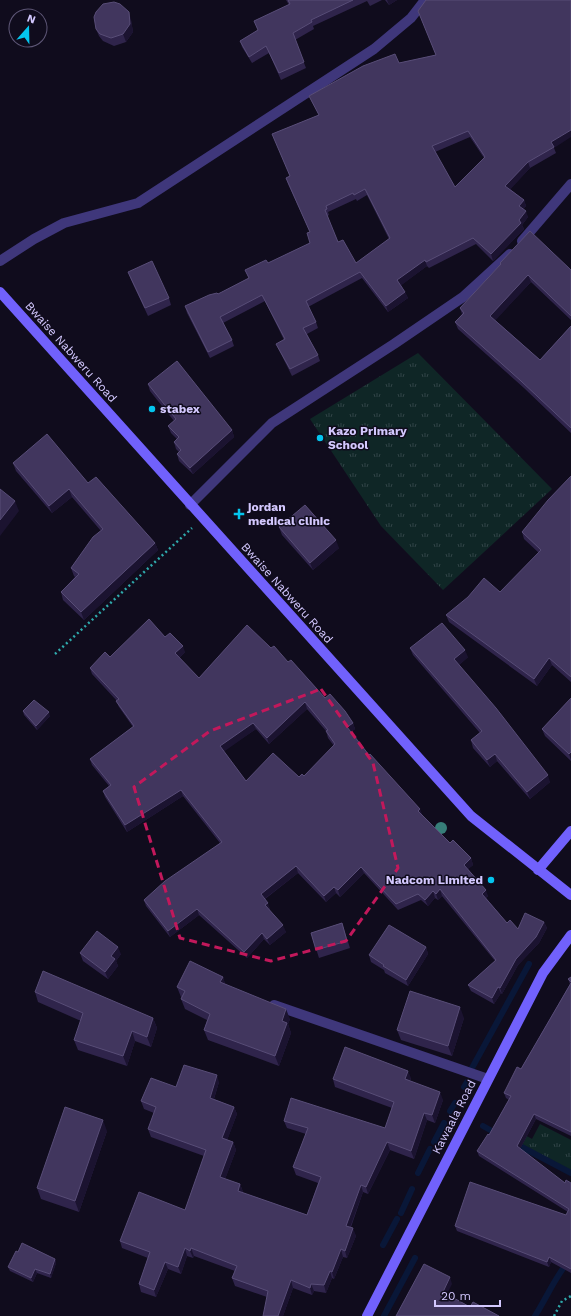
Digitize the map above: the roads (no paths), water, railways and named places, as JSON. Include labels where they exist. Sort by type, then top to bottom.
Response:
[{"type":"main road","name":"Bwaise Nabweru Road","points":[[0,292],[471,816],[571,895]]},
{"type":"main road","points":[[538,870],[571,831]]},
{"type":"main road","name":"Kawaala Road","points":[[367,1316],[543,973],[571,935]]},
{"type":"street","points":[[0,261],[34,239],[64,223],[138,203],[374,49],[411,18],[425,0]]},
{"type":"street","points":[[190,505],[272,422],[394,344],[463,297],[511,253],[571,184]]},
{"type":"street","points":[[261,1001],[488,1079]]},
{"type":"waterway","points":[[472,1068],[529,964]]},
{"type":"waterway","points":[[464,1087],[467,1082]]},
{"type":"waterway","points":[[450,1111],[455,1103]]},
{"type":"waterway","points":[[434,1142],[444,1123]]},
{"type":"waterway","points":[[483,1126],[499,1135]]},
{"type":"waterway","points":[[514,1143],[571,1173]]},
{"type":"waterway","points":[[418,1173],[430,1149]]},
{"type":"waterway","points":[[401,1213],[412,1189]]},
{"type":"waterway","points":[[383,1245],[397,1219]]},
{"type":"waterway","points":[[384,1316],[415,1258]]},
{"type":"waterway","points":[[535,1316],[556,1279],[571,1258]]},
{"type":"place","name":"stabex","points":[[152,409]]},
{"type":"place","name":"Kazo Primary School","points":[[320,438]]},
{"type":"place","name":"jordan medical clinic","points":[[239,514]]},
{"type":"place","name":"Nadcom Limited","points":[[491,880]]}]
